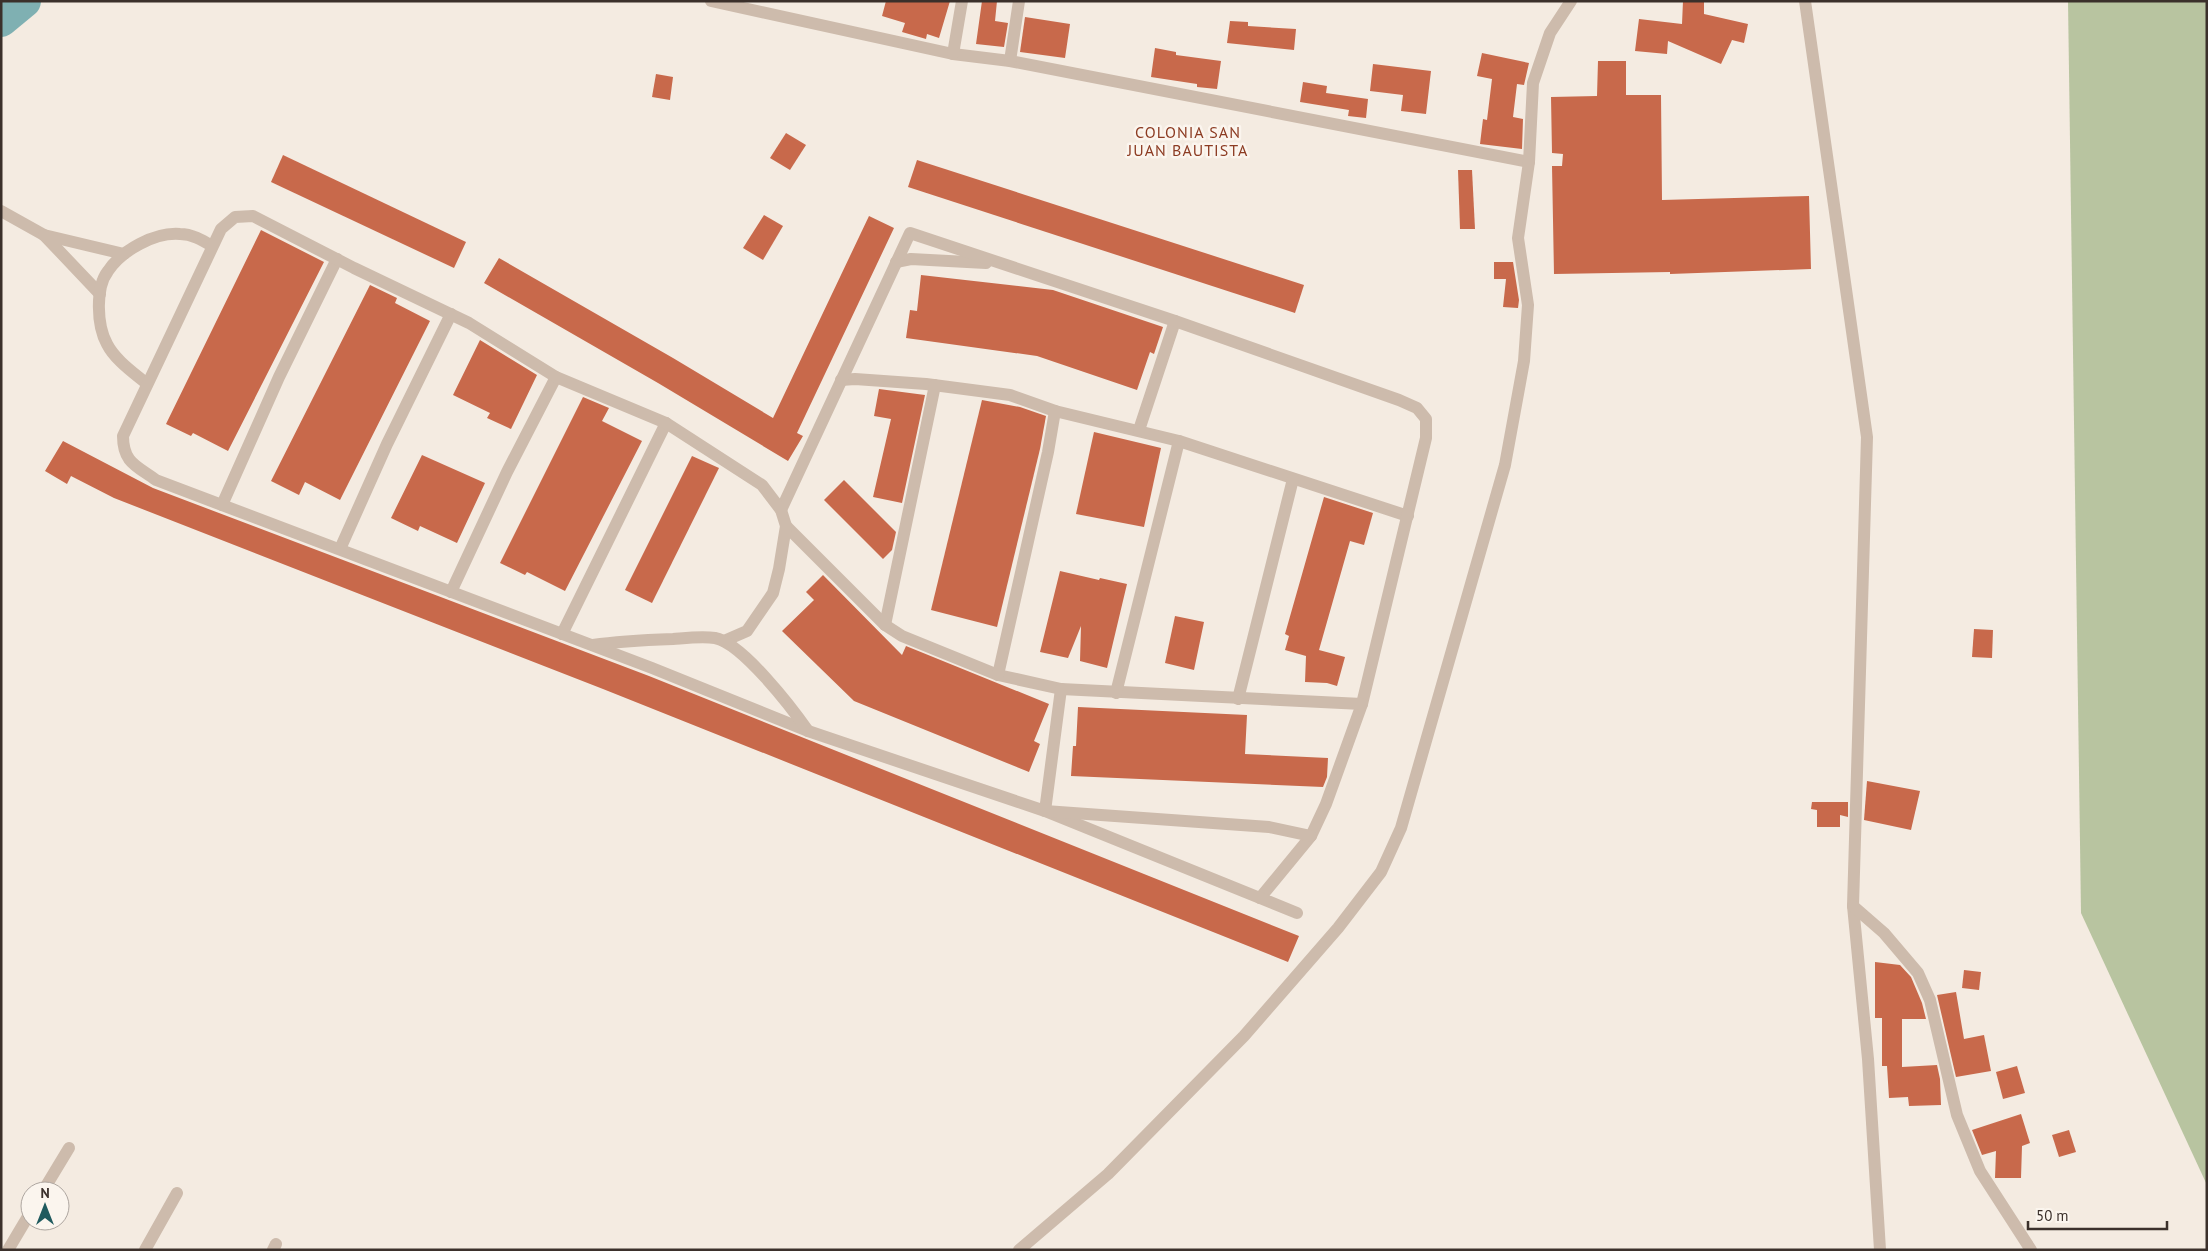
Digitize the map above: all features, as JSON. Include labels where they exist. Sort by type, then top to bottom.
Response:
[{"type":"street","points":[[711,1],[953,54],[1010,61],[1529,162]]},
{"type":"street","points":[[953,54],[962,1]]},
{"type":"street","points":[[1010,61],[1019,1]]},
{"type":"street","points":[[1019,1250],[1108,1174],[1244,1036],[1338,928],[1381,872],[1400,828],[1505,465],[1524,361],[1528,305],[1518,238],[1529,162],[1532,83],[1550,33],[1571,1]]},
{"type":"street","points":[[1805,1],[1866,437],[1853,906],[1868,1059],[1880,1250]]},
{"type":"street","points":[[1,211],[44,235],[124,254]]},
{"type":"street","points":[[724,641],[747,631],[773,593],[783,551],[786,526],[781,510],[762,484],[666,423],[556,377],[468,323],[336,259],[253,216],[235,217],[221,229],[122,436],[122,451],[131,462],[156,480],[591,645],[808,732],[1045,811],[1297,912]]},
{"type":"street","points":[[781,510],[910,233],[1175,321],[1417,408],[1426,419],[1426,438],[1362,704],[1326,804],[1310,836],[1260,898]]},
{"type":"street","points":[[148,384],[118,358],[108,346],[101,332],[98,313],[100,294],[107,271],[124,254],[149,240],[165,234],[181,234],[198,238],[212,246]]},
{"type":"street","points":[[44,235],[100,294]]},
{"type":"street","points":[[222,504],[279,377],[336,259]]},
{"type":"street","points":[[896,262],[911,259],[999,263]]},
{"type":"street","points":[[340,550],[387,444],[450,314]]},
{"type":"street","points":[[1139,430],[1175,321]]},
{"type":"street","points":[[451,592],[507,472],[556,377]]},
{"type":"street","points":[[841,380],[855,379],[935,385],[1010,395],[1054,411],[1179,441],[1408,516]]},
{"type":"street","points":[[885,625],[935,385]]},
{"type":"street","points":[[998,675],[1048,452],[1054,411]]},
{"type":"street","points":[[562,634],[666,423]]},
{"type":"street","points":[[1116,693],[1179,441]]},
{"type":"street","points":[[1238,699],[1293,479]]},
{"type":"street","points":[[786,526],[885,625],[902,636],[998,675],[1061,689],[1362,704]]},
{"type":"street","points":[[591,645],[620,641],[691,638],[715,638],[724,641],[744,656],[790,705],[808,732]]},
{"type":"street","points":[[1045,811],[1061,689]]},
{"type":"street","points":[[1045,811],[1268,827],[1310,836]]},
{"type":"street","points":[[1853,906],[1884,934],[1918,973],[1932,1008],[1957,1115],[1980,1172],[2031,1250]]},
{"type":"street","points":[[49,1181],[69,1148]]},
{"type":"street","points":[[145,1250],[178,1193]]},
{"type":"street","points":[[8,1250],[20,1230]]},
{"type":"green space","points":[[2068,1],[2207,1],[2207,1185],[2081,913]]},
{"type":"building","points":[[886,1],[950,1],[939,38],[927,34],[926,39],[902,32],[905,23],[882,16]]},
{"type":"building","points":[[982,1],[997,1],[995,21],[1008,23],[1004,47],[976,44]]},
{"type":"building","points":[[1683,1],[1704,1],[1704,14],[1748,24],[1744,43],[1732,40],[1721,64],[1668,41],[1667,54],[1635,51],[1639,19],[1682,24]]},
{"type":"building","points":[[1025,17],[1070,24],[1065,58],[1020,52]]},
{"type":"building","points":[[1230,21],[1248,22],[1248,26],[1296,29],[1294,50],[1227,43]]},
{"type":"building","points":[[1155,48],[1176,52],[1176,55],[1221,61],[1217,89],[1197,87],[1197,84],[1151,77]]},
{"type":"building","points":[[1482,53],[1529,63],[1524,85],[1517,84],[1513,117],[1523,119],[1522,149],[1480,144],[1483,119],[1487,120],[1492,79],[1477,76]]},
{"type":"building","points":[[1598,61],[1626,61],[1626,95],[1661,95],[1662,200],[1809,196],[1811,269],[1670,274],[1670,272],[1554,274],[1552,166],[1562,166],[1563,154],[1552,153],[1551,97],[1597,96]]},
{"type":"building","points":[[1373,64],[1431,71],[1426,114],[1401,111],[1403,95],[1370,91]]},
{"type":"building","points":[[656,74],[673,77],[670,100],[652,97]]},
{"type":"building","points":[[1303,82],[1327,86],[1326,93],[1368,99],[1366,118],[1348,116],[1349,110],[1300,102]]},
{"type":"building","points":[[786,133],[806,145],[790,170],[770,158]]},
{"type":"building","points":[[283,155],[466,242],[454,268],[271,182]]},
{"type":"building","points":[[917,160],[1304,285],[1295,313],[908,187]]},
{"type":"building","points":[[1458,170],[1472,170],[1475,229],[1460,229]]},
{"type":"building","points":[[764,215],[783,226],[763,260],[743,248]]},
{"type":"building","points":[[869,216],[894,228],[797,433],[803,436],[788,461],[658,383],[484,283],[499,258],[773,418]]},
{"type":"building","points":[[261,230],[324,262],[228,451],[193,433],[191,436],[166,424]]},
{"type":"building","points":[[1494,262],[1513,262],[1519,300],[1518,308],[1503,307],[1506,279],[1494,279]]},
{"type":"building","points":[[921,275],[1053,290],[1163,327],[1154,354],[1150,352],[1137,390],[1037,356],[906,338],[910,310],[917,311]]},
{"type":"building","points":[[370,285],[397,298],[395,303],[430,321],[340,500],[305,482],[299,495],[271,481]]},
{"type":"building","points":[[480,340],[537,375],[511,429],[487,418],[490,413],[453,395]]},
{"type":"building","points":[[879,389],[925,395],[902,503],[873,497],[891,419],[874,416]]},
{"type":"building","points":[[583,397],[609,408],[602,421],[642,441],[565,591],[527,572],[525,575],[500,563]]},
{"type":"building","points":[[982,400],[1020,407],[1046,416],[1040,449],[997,627],[931,610]]},
{"type":"building","points":[[1094,432],[1161,448],[1144,527],[1076,514]]},
{"type":"building","points":[[63,441],[153,488],[649,676],[1299,936],[1288,962],[603,689],[114,498],[71,476],[67,484],[45,471]]},
{"type":"building","points":[[422,455],[485,483],[457,543],[420,526],[418,531],[391,518]]},
{"type":"building","points":[[692,456],[719,468],[652,603],[625,590]]},
{"type":"building","points":[[844,480],[896,532],[892,550],[883,559],[824,500]]},
{"type":"building","points":[[1324,497],[1373,513],[1364,545],[1350,541],[1319,650],[1345,657],[1337,686],[1327,683],[1305,682],[1306,656],[1285,650],[1289,636],[1285,634]]},
{"type":"building","points":[[1060,571],[1127,584],[1107,668],[1080,661],[1081,626],[1068,658],[1040,652]]},
{"type":"building","points":[[823,575],[902,655],[906,646],[1049,704],[1034,741],[1040,744],[1029,772],[854,701],[782,631],[814,600],[806,592]]},
{"type":"building","points":[[1175,616],[1204,622],[1194,670],[1165,663]]},
{"type":"building","points":[[1974,629],[1993,630],[1992,658],[1972,657]]},
{"type":"building","points":[[1078,707],[1247,715],[1245,754],[1328,758],[1327,777],[1323,787],[1071,776],[1073,746],[1076,746]]},
{"type":"building","points":[[1867,781],[1920,791],[1911,830],[1864,820]]},
{"type":"building","points":[[1812,802],[1848,802],[1848,817],[1840,815],[1840,827],[1817,827],[1817,810],[1811,809]]},
{"type":"building","points":[[1875,962],[1900,965],[1911,977],[1922,1003],[1926,1019],[1902,1019],[1902,1067],[1937,1065],[1940,1079],[1941,1105],[1909,1106],[1908,1097],[1889,1098],[1887,1066],[1882,1066],[1882,1018],[1875,1018]]},
{"type":"building","points":[[1964,970],[1981,972],[1979,990],[1962,988]]},
{"type":"building","points":[[1956,992],[1964,1039],[1984,1035],[1991,1071],[1956,1077],[1937,995]]},
{"type":"building","points":[[2017,1066],[2025,1093],[2003,1099],[1996,1072]]},
{"type":"building","points":[[2021,1114],[2030,1143],[2022,1146],[2021,1178],[1995,1178],[1996,1151],[1982,1155],[1972,1130]]},
{"type":"building","points":[[2069,1130],[2076,1152],[2059,1157],[2052,1135]]},
{"type":"waterway","points":[[1,20],[24,1]]},
{"type":"district","name":"COLONIA SAN JUAN BAUTISTA","points":[[1188,141]]}]
